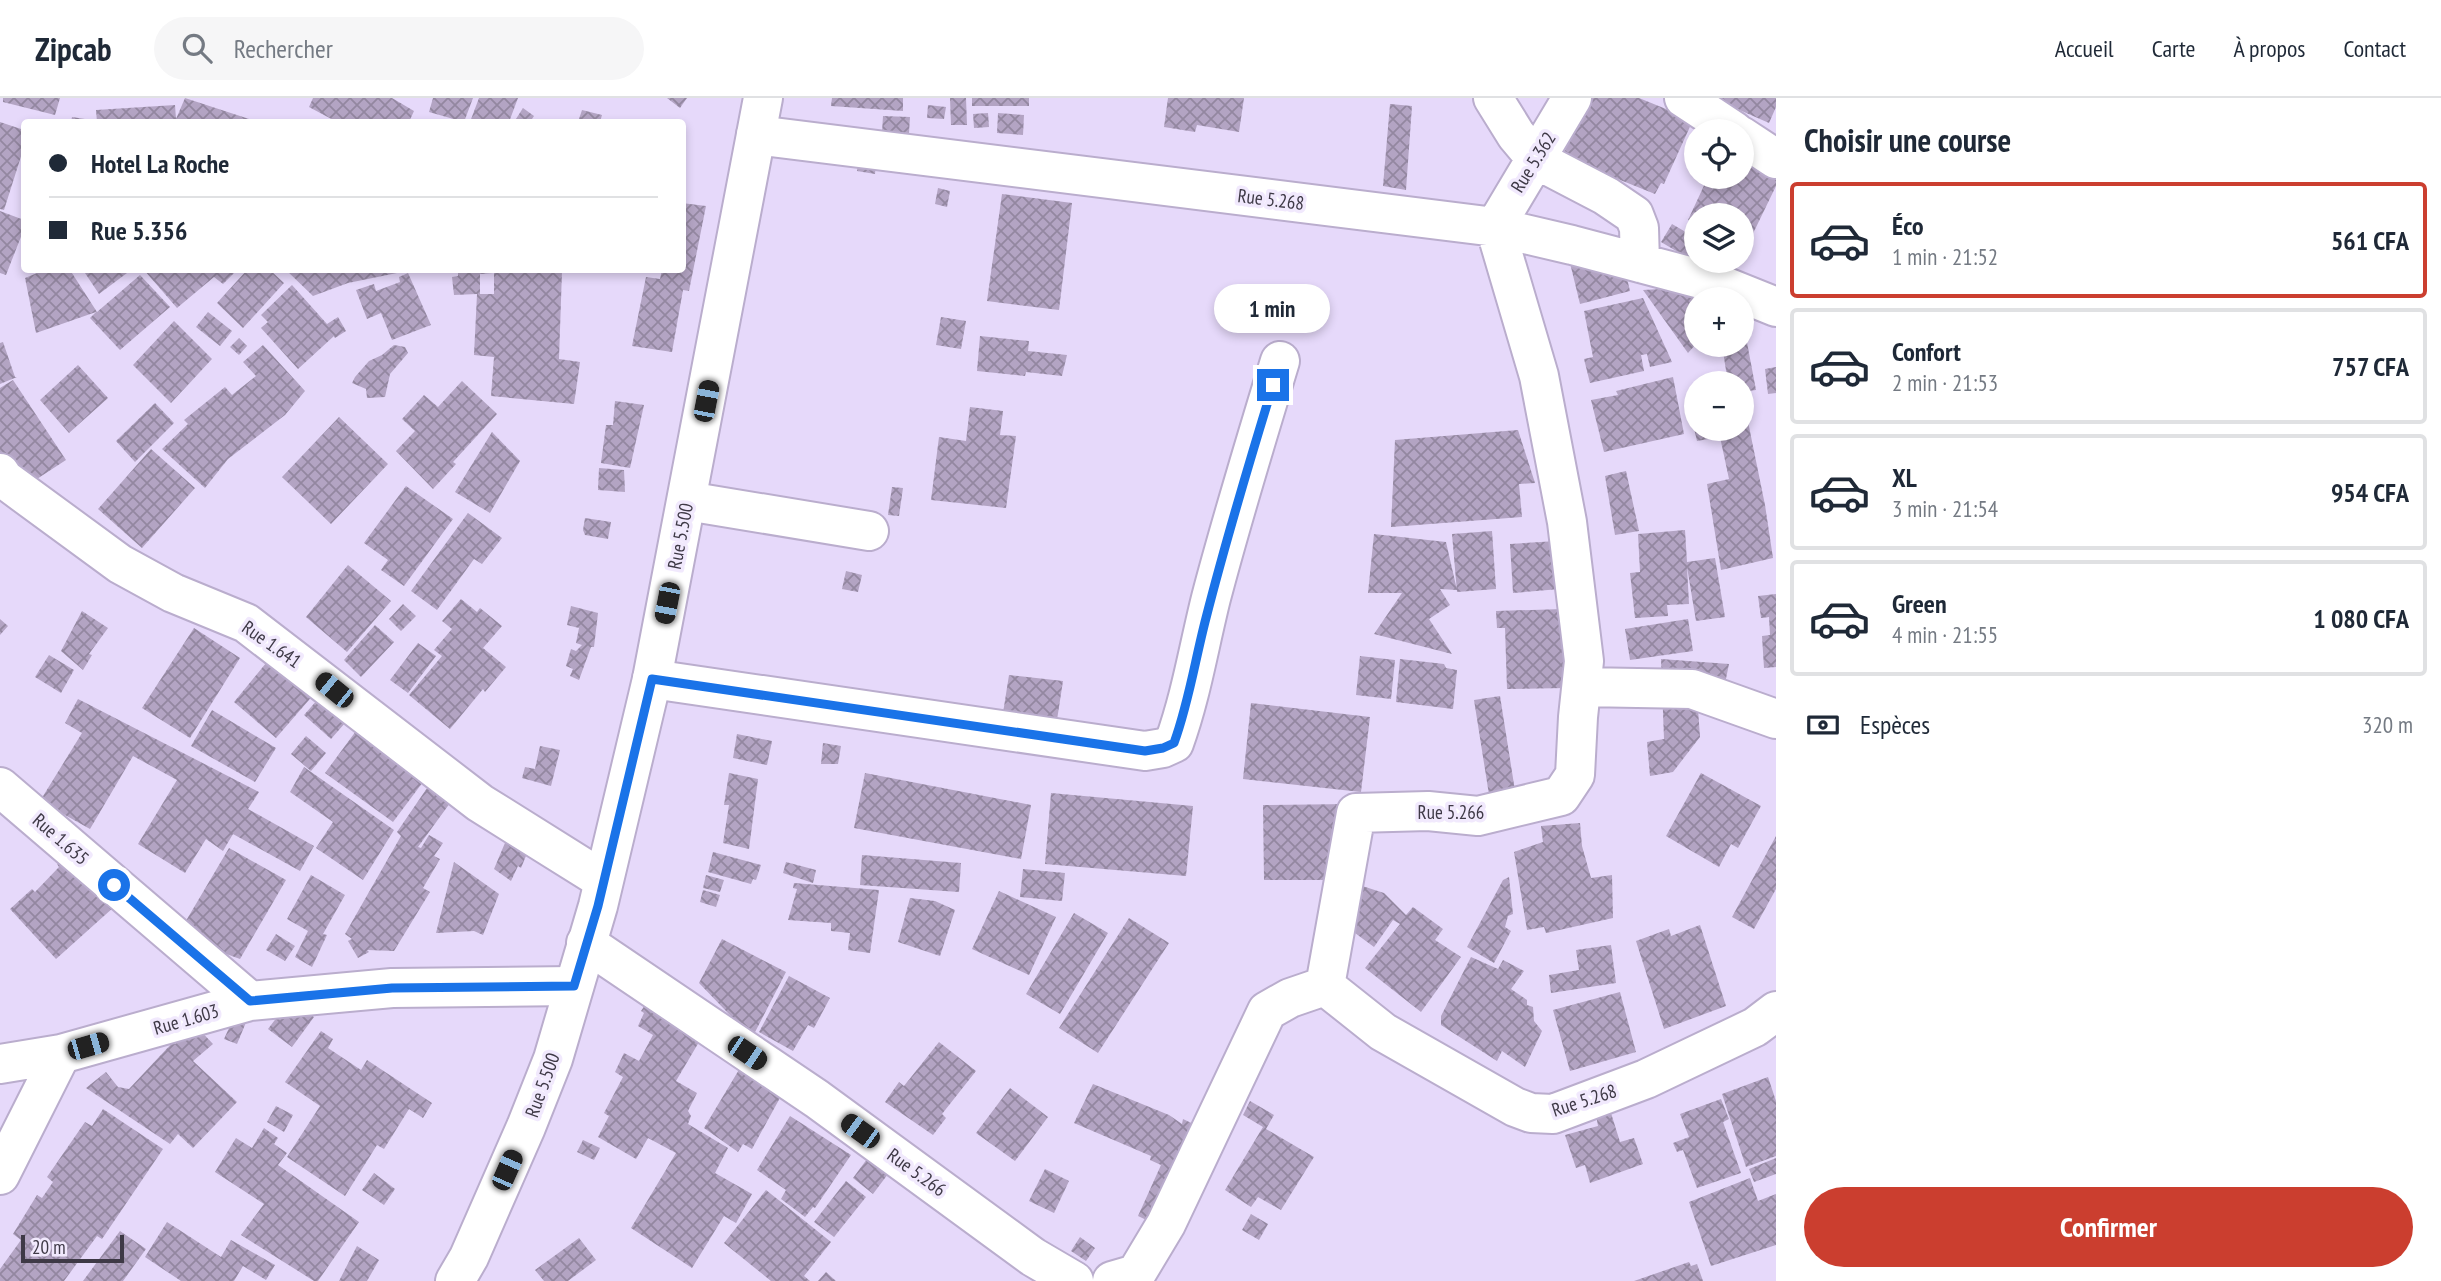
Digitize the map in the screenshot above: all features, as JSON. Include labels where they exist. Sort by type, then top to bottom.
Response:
[{"type":"street","points":[[1493,98],[1516,135],[1536,160],[1606,196],[1633,215],[1639,228],[1640,263]]},
{"type":"street","name":"Rue 5.362","points":[[1496,227],[1572,98]]},
{"type":"street","points":[[1684,98],[1716,119]]},
{"type":"street","name":"Rue 5.268","points":[[760,116],[1496,227],[1719,284],[1776,307]]},
{"type":"street","name":"Rue 5.500","points":[[455,1281],[469,1257],[526,1127],[552,1059],[603,880],[652,679],[760,116]]},
{"type":"street","points":[[1754,145],[1776,159]]},
{"type":"street","name":"Rue 5.266","points":[[1325,986],[1356,813],[1428,811],[1478,816],[1561,796],[1575,775],[1584,661],[1565,509],[1539,376],[1496,227]]},
{"type":"street","points":[[652,679],[1145,751],[1174,743],[1183,719],[1235,506],[1280,361]]},
{"type":"street","name":"Rue 1.641","points":[[0,474],[120,564],[173,593],[246,623],[480,803],[603,880]]},
{"type":"street","points":[[687,501],[869,531]]},
{"type":"street","points":[[1583,687],[1692,689],[1776,719]]},
{"type":"street","name":"Rue 1.635","points":[[0,787],[250,1001]]},
{"type":"street","name":"Rue 5.266","points":[[586,943],[817,1100],[1032,1269],[1074,1281]]},
{"type":"street","name":"Rue 1.603","points":[[0,1064],[61,1054],[250,1001],[392,988],[574,986]]},
{"type":"street","points":[[1130,1279],[1166,1224],[1267,1011],[1290,998],[1325,986]]},
{"type":"street","name":"Rue 5.268","points":[[1325,986],[1383,1032],[1515,1107],[1553,1114],[1646,1079],[1755,1027],[1776,1011]]},
{"type":"street","points":[[0,1175],[61,1054]]},
{"type":"building","points":[[3,98],[60,98],[55,115],[3,102]]},
{"type":"building","points":[[185,98],[249,119],[176,119]]},
{"type":"building","points":[[313,98],[392,98],[414,111],[410,119],[331,119],[309,107]]},
{"type":"building","points":[[433,98],[473,98],[465,119],[454,119],[429,112]]},
{"type":"building","points":[[479,98],[518,98],[510,119],[471,119]]},
{"type":"building","points":[[667,98],[687,98],[680,108]]},
{"type":"building","points":[[832,98],[903,98],[903,111],[831,106]]},
{"type":"building","points":[[950,98],[966,98],[967,125],[951,125]]},
{"type":"building","points":[[972,98],[1029,98],[1029,106],[972,106]]},
{"type":"building","points":[[1168,98],[1244,98],[1239,132],[1197,125],[1195,132],[1164,127]]},
{"type":"building","points":[[1581,98],[1639,98],[1691,119],[1684,119],[1684,140],[1664,184],[1661,183],[1655,194],[1563,157]]},
{"type":"building","points":[[1720,98],[1776,98],[1776,107],[1769,123],[1719,101]]},
{"type":"building","points":[[1390,104],[1412,106],[1406,190],[1383,186]]},
{"type":"building","points":[[175,105],[176,119],[97,119],[96,110]]},
{"type":"building","points":[[928,105],[946,107],[944,119],[927,118]]},
{"type":"building","points":[[523,108],[534,116],[532,119],[516,119]]},
{"type":"building","points":[[582,110],[602,115],[601,119],[579,119]]},
{"type":"building","points":[[988,113],[989,127],[974,128],[973,114]]},
{"type":"building","points":[[998,113],[1024,115],[1023,135],[997,133]]},
{"type":"building","points":[[883,116],[910,117],[909,133],[882,132]]},
{"type":"building","points":[[0,122],[21,129],[21,156],[4,210],[0,209]]},
{"type":"building","points":[[1754,154],[1776,165],[1776,186],[1754,231],[1754,203],[1696,203],[1702,189],[1754,189]]},
{"type":"building","points":[[858,161],[876,163],[875,174],[857,171]]},
{"type":"building","points":[[938,188],[950,191],[947,207],[935,204]]},
{"type":"building","points":[[1002,194],[1072,203],[1059,310],[987,301]]},
{"type":"building","points":[[686,204],[706,206],[689,291],[683,290],[672,352],[632,346],[646,277],[660,279],[661,273],[686,273]]},
{"type":"building","points":[[0,211],[21,219],[21,237],[6,275],[0,273]]},
{"type":"building","points":[[1672,224],[1684,231],[1684,256],[1661,242]]},
{"type":"building","points":[[1620,249],[1630,291],[1580,304],[1570,263]]},
{"type":"building","points":[[37,273],[72,273],[97,312],[140,275],[170,307],[120,350],[90,318],[96,312],[36,333],[25,278]]},
{"type":"building","points":[[85,273],[127,273],[99,294]]},
{"type":"building","points":[[147,273],[234,273],[223,284],[214,277],[177,308]]},
{"type":"building","points":[[244,273],[273,273],[284,283],[243,328],[217,303]]},
{"type":"building","points":[[289,273],[397,273],[348,283],[313,296]]},
{"type":"building","points":[[408,273],[431,325],[392,340],[381,313],[367,319],[356,290],[374,284],[376,291],[400,282],[399,277]]},
{"type":"building","points":[[458,273],[493,273],[480,274],[480,294],[494,294],[494,273],[562,273],[559,359],[580,362],[574,404],[491,396],[494,357],[474,355],[477,294],[454,295],[452,277],[458,276]]},
{"type":"building","points":[[292,285],[327,324],[338,317],[346,331],[335,338],[334,336],[298,369],[261,328],[268,322],[261,315]]},
{"type":"building","points":[[1684,288],[1684,347],[1643,290]]},
{"type":"building","points":[[1643,298],[1672,362],[1650,367],[1647,354],[1641,355],[1644,371],[1590,383],[1584,359],[1593,357],[1584,311]]},
{"type":"building","points":[[208,312],[232,331],[220,346],[196,327]]},
{"type":"building","points":[[941,317],[966,321],[961,349],[936,345]]},
{"type":"building","points":[[174,321],[212,359],[171,403],[133,365]]},
{"type":"building","points":[[980,336],[1029,341],[1028,351],[1067,355],[1062,376],[1026,372],[1025,376],[977,371]]},
{"type":"building","points":[[239,338],[247,346],[239,355],[230,347]]},
{"type":"building","points":[[3,342],[17,377],[0,384],[0,343]]},
{"type":"building","points":[[263,345],[305,391],[285,415],[228,459],[205,488],[162,449],[188,424],[184,420],[225,387],[232,395],[256,376],[243,362]]},
{"type":"building","points":[[394,345],[405,347],[408,353],[390,374],[385,397],[367,398],[366,389],[352,383],[355,377],[369,361]]},
{"type":"building","points":[[1724,357],[1750,357],[1752,371],[1726,371]]},
{"type":"building","points":[[78,365],[108,398],[69,433],[40,400]]},
{"type":"building","points":[[1776,367],[1776,393],[1768,394],[1765,369]]},
{"type":"building","points":[[1673,377],[1684,434],[1604,452],[1591,400],[1618,395],[1616,391]]},
{"type":"building","points":[[13,380],[66,460],[23,488],[0,454],[0,388]]},
{"type":"building","points":[[462,381],[497,414],[453,462],[456,464],[433,489],[396,451],[415,431],[402,419],[424,395],[438,407]]},
{"type":"building","points":[[615,401],[644,405],[630,468],[601,463],[606,425],[613,425]]},
{"type":"building","points":[[155,403],[174,423],[135,462],[116,441]]},
{"type":"building","points":[[970,407],[1003,411],[1000,435],[1016,436],[1006,508],[931,500],[939,437],[966,441]]},
{"type":"building","points":[[339,417],[388,464],[331,524],[282,477]]},
{"type":"building","points":[[1518,430],[1535,483],[1519,484],[1522,517],[1391,527],[1395,440]]},
{"type":"building","points":[[492,432],[520,461],[490,513],[455,492]]},
{"type":"building","points":[[1721,441],[1752,441],[1773,558],[1721,570],[1707,484],[1729,479]]},
{"type":"building","points":[[151,449],[195,488],[142,548],[98,509]]},
{"type":"building","points":[[599,468],[624,470],[625,492],[598,490]]},
{"type":"building","points":[[1626,471],[1639,531],[1615,535],[1605,476]]},
{"type":"building","points":[[406,486],[453,519],[404,586],[381,570],[388,560],[364,543]]},
{"type":"building","points":[[892,487],[903,488],[899,516],[888,515]]},
{"type":"building","points":[[468,513],[502,538],[482,564],[474,559],[437,610],[411,591]]},
{"type":"building","points":[[585,518],[611,522],[608,539],[585,535]]},
{"type":"building","points":[[1685,530],[1687,562],[1715,558],[1725,617],[1696,621],[1687,567],[1689,604],[1667,605],[1668,616],[1635,618],[1630,573],[1640,572],[1638,534]]},
{"type":"building","points":[[1492,531],[1496,589],[1457,592],[1452,534]]},
{"type":"building","points":[[1374,534],[1446,542],[1457,590],[1440,589],[1450,605],[1429,619],[1452,654],[1374,634],[1402,593],[1368,593]]},
{"type":"building","points":[[1557,541],[1560,589],[1513,593],[1510,544]]},
{"type":"building","points":[[348,565],[391,601],[347,652],[306,617]]},
{"type":"building","points":[[846,571],[862,575],[858,592],[842,589]]},
{"type":"building","points":[[1776,594],[1776,667],[1764,668],[1762,636],[1770,635],[1769,617],[1761,618],[1758,596]]},
{"type":"building","points":[[461,599],[477,612],[480,608],[502,626],[483,648],[506,667],[485,692],[483,689],[450,729],[409,695],[442,656],[434,650],[452,629],[442,621]]},
{"type":"building","points":[[403,604],[416,616],[401,631],[389,619]]},
{"type":"building","points":[[571,606],[598,613],[594,647],[591,647],[579,680],[570,676],[573,669],[566,666],[571,649],[576,651],[582,645],[576,643],[579,628],[567,625]]},
{"type":"building","points":[[1563,609],[1566,688],[1507,689],[1505,628],[1497,628],[1496,611]]},
{"type":"building","points":[[82,611],[108,628],[89,654],[92,655],[83,670],[61,651]]},
{"type":"building","points":[[0,619],[8,626],[0,635]]},
{"type":"building","points":[[1688,619],[1693,651],[1630,660],[1625,629]]},
{"type":"building","points":[[375,625],[394,642],[361,677],[344,660]]},
{"type":"building","points":[[194,628],[240,658],[190,738],[142,708]]},
{"type":"building","points":[[418,643],[436,656],[408,693],[390,680]]},
{"type":"building","points":[[49,655],[74,670],[61,693],[35,677]]},
{"type":"building","points":[[1360,656],[1395,660],[1391,699],[1356,695]]},
{"type":"building","points":[[271,657],[315,693],[276,738],[234,702]]},
{"type":"building","points":[[1400,659],[1444,664],[1446,668],[1457,670],[1453,709],[1396,702]]},
{"type":"building","points":[[1661,659],[1729,664],[1720,708],[1698,709],[1700,737],[1673,772],[1650,776],[1647,742],[1664,739]]},
{"type":"building","points":[[1009,675],[1063,681],[1057,720],[1003,713]]},
{"type":"building","points":[[333,682],[360,706],[331,739],[304,715]]},
{"type":"building","points":[[1500,696],[1516,797],[1490,801],[1474,700]]},
{"type":"building","points":[[78,699],[259,792],[248,809],[314,846],[300,871],[233,834],[223,851],[206,839],[185,873],[138,844],[177,780],[133,756],[90,829],[40,801],[82,733],[65,723]]},
{"type":"building","points":[[1251,703],[1370,717],[1361,792],[1243,779]]},
{"type":"building","points":[[373,708],[441,758],[393,822],[325,773]]},
{"type":"building","points":[[212,710],[276,748],[255,782],[191,746]]},
{"type":"building","points":[[737,734],[772,741],[767,765],[733,758]]},
{"type":"building","points":[[306,736],[326,753],[311,771],[291,754]]},
{"type":"building","points":[[823,743],[841,746],[838,764],[821,764]]},
{"type":"building","points":[[540,746],[560,750],[551,786],[522,778],[525,767],[535,769]]},
{"type":"building","points":[[304,767],[394,830],[363,880],[316,848],[333,822],[290,792]]},
{"type":"building","points":[[438,772],[461,788],[418,847],[421,848],[429,835],[443,843],[434,856],[440,859],[423,888],[430,892],[394,951],[367,950],[369,952],[358,958],[348,941],[352,939],[345,934],[401,836],[397,832]]},
{"type":"building","points":[[729,773],[758,779],[749,849],[723,843],[729,805],[724,805]]},
{"type":"building","points":[[865,773],[1031,805],[1021,859],[854,828]]},
{"type":"building","points":[[1701,773],[1761,806],[1738,848],[1731,844],[1719,867],[1666,836]]},
{"type":"building","points":[[1051,793],[1193,806],[1186,876],[1045,864]]},
{"type":"building","points":[[1350,804],[1351,880],[1264,880],[1263,805]]},
{"type":"building","points":[[1580,823],[1582,846],[1591,878],[1612,875],[1613,918],[1546,933],[1544,927],[1527,930],[1514,852],[1543,842],[1541,826]]},
{"type":"building","points":[[510,831],[528,851],[521,868],[518,866],[511,881],[494,869]]},
{"type":"building","points":[[1776,836],[1776,889],[1754,929],[1732,917]]},
{"type":"building","points":[[77,847],[124,898],[56,959],[10,909],[32,889],[35,892],[59,867],[57,864]]},
{"type":"building","points":[[229,848],[286,880],[240,959],[177,936]]},
{"type":"building","points":[[713,852],[761,865],[756,880],[753,879],[751,884],[708,872]]},
{"type":"building","points":[[862,855],[961,863],[959,892],[860,885]]},
{"type":"building","points":[[454,862],[499,894],[483,935],[474,931],[436,933]]},
{"type":"building","points":[[786,862],[816,870],[813,883],[783,873]]},
{"type":"building","points":[[1023,869],[1065,873],[1062,901],[1020,897]]},
{"type":"building","points":[[311,875],[345,895],[323,934],[327,935],[312,967],[295,957],[308,931],[287,919]]},
{"type":"building","points":[[706,875],[724,880],[720,892],[703,888]]},
{"type":"building","points":[[1509,877],[1513,914],[1508,916],[1505,927],[1511,931],[1494,963],[1467,947],[1503,880]]},
{"type":"building","points":[[794,883],[879,890],[870,953],[848,950],[850,933],[831,931],[831,923],[788,920],[797,889],[793,888]]},
{"type":"building","points":[[1353,883],[1384,893],[1406,915],[1413,907],[1443,929],[1435,940],[1461,957],[1421,1012],[1365,968],[1400,924],[1393,920],[1374,947],[1355,933],[1357,919],[1347,911]]},
{"type":"building","points":[[703,890],[720,895],[716,907],[700,902]]},
{"type":"building","points":[[999,891],[1056,917],[1029,975],[972,949]]},
{"type":"building","points":[[910,898],[935,901],[955,910],[940,956],[898,942]]},
{"type":"building","points":[[1074,913],[1108,933],[1060,1014],[1026,994]]},
{"type":"building","points":[[1129,918],[1169,943],[1098,1053],[1059,1028]]},
{"type":"building","points":[[1700,925],[1726,1006],[1664,1029],[1636,941],[1669,929],[1671,936]]},
{"type":"building","points":[[276,934],[295,946],[285,961],[266,950]]},
{"type":"building","points":[[722,939],[786,972],[752,1038],[699,983]]},
{"type":"building","points":[[1611,945],[1616,983],[1551,993],[1549,975],[1579,970],[1576,950]]},
{"type":"building","points":[[1471,957],[1498,969],[1503,960],[1524,971],[1511,989],[1527,1000],[1527,1005],[1533,1007],[1534,1021],[1542,1031],[1525,1067],[1502,1051],[1497,1061],[1441,1025],[1441,1016]]},
{"type":"building","points":[[789,976],[830,998],[814,1028],[808,1025],[793,1051],[759,1032]]},
{"type":"building","points":[[1620,992],[1636,1052],[1570,1071],[1553,1010]]},
{"type":"building","points":[[290,1000],[314,1017],[292,1047],[268,1029]]},
{"type":"building","points":[[647,1002],[699,1042],[676,1081],[697,1093],[688,1111],[691,1116],[688,1124],[728,1148],[715,1173],[752,1194],[736,1223],[724,1216],[692,1268],[631,1228],[676,1153],[648,1138],[636,1159],[598,1137],[609,1116],[604,1113],[623,1077],[615,1072],[624,1053],[639,1061],[653,1035],[638,1026],[644,1013],[641,1011]]},
{"type":"building","points":[[235,1015],[247,1020],[237,1044],[224,1039]]},
{"type":"building","points":[[196,1026],[213,1044],[193,1061],[237,1102],[193,1148],[178,1134],[170,1144],[86,1088],[106,1072],[118,1087],[129,1089],[173,1042],[175,1044]]},
{"type":"building","points":[[321,1031],[333,1039],[328,1048],[361,1070],[367,1060],[432,1103],[423,1118],[409,1109],[384,1149],[377,1145],[345,1196],[287,1157],[320,1106],[285,1082]]},
{"type":"building","points":[[939,1042],[976,1071],[942,1114],[946,1118],[933,1135],[885,1102],[899,1082],[904,1086]]},
{"type":"building","points":[[740,1068],[781,1096],[752,1149],[743,1144],[738,1152],[704,1128]]},
{"type":"building","points":[[1768,1077],[1776,1101],[1776,1156],[1746,1167],[1722,1094]]},
{"type":"building","points":[[1093,1084],[1169,1115],[1182,1124],[1183,1119],[1208,1131],[1159,1226],[1138,1216],[1161,1165],[1150,1160],[1151,1156],[1074,1123]]},
{"type":"building","points":[[1010,1088],[1048,1117],[1015,1161],[976,1133]]},
{"type":"building","points":[[1721,1099],[1729,1119],[1723,1122],[1741,1173],[1697,1188],[1683,1150],[1677,1152],[1673,1143],[1689,1137],[1680,1114]]},
{"type":"building","points":[[1250,1101],[1274,1115],[1266,1129],[1314,1157],[1281,1210],[1258,1197],[1251,1207],[1225,1190],[1263,1127],[1243,1115]]},
{"type":"building","points":[[276,1106],[293,1115],[284,1132],[267,1122]]},
{"type":"building","points":[[103,1109],[163,1149],[102,1239],[97,1236],[64,1281],[0,1281],[0,1269],[21,1240],[13,1234],[37,1195],[42,1198],[53,1182],[47,1177],[85,1122],[92,1126]]},
{"type":"building","points":[[1611,1113],[1620,1142],[1634,1138],[1643,1164],[1590,1183],[1585,1165],[1576,1168],[1565,1135],[1598,1126],[1596,1115]]},
{"type":"building","points":[[790,1116],[851,1155],[815,1208],[805,1217],[781,1199],[786,1190],[757,1170]]},
{"type":"building","points":[[264,1128],[278,1138],[274,1144],[287,1153],[278,1165],[359,1222],[318,1281],[241,1235],[264,1204],[215,1172],[236,1138],[252,1148]]},
{"type":"building","points":[[583,1140],[600,1148],[594,1160],[577,1152]]},
{"type":"building","points":[[870,1155],[891,1170],[873,1194],[853,1178]]},
{"type":"building","points":[[1776,1158],[1776,1174],[1754,1182],[1749,1169]]},
{"type":"building","points":[[1045,1169],[1069,1181],[1054,1213],[1029,1201]]},
{"type":"building","points":[[374,1173],[395,1189],[384,1205],[362,1190]]},
{"type":"building","points":[[1750,1178],[1758,1201],[1776,1194],[1776,1245],[1711,1266],[1689,1202]]},
{"type":"building","points":[[846,1181],[866,1197],[834,1237],[814,1222]]},
{"type":"building","points":[[766,1190],[831,1242],[804,1276],[810,1281],[771,1281],[724,1243]]},
{"type":"building","points":[[1251,1214],[1268,1224],[1259,1240],[1242,1230]]},
{"type":"building","points":[[167,1222],[221,1257],[231,1240],[275,1265],[266,1280],[243,1266],[234,1281],[181,1281],[145,1257]]},
{"type":"building","points":[[120,1231],[146,1249],[123,1281],[83,1281]]},
{"type":"building","points":[[1080,1237],[1095,1248],[1086,1261],[1071,1251]]},
{"type":"building","points":[[579,1238],[596,1260],[568,1281],[544,1281],[535,1270]]},
{"type":"building","points":[[357,1246],[379,1260],[367,1281],[339,1281]]},
{"type":"building","points":[[1689,1262],[1691,1266],[1697,1264],[1703,1281],[1634,1281]]},
{"type":"building","points":[[826,1272],[836,1281],[818,1281]]},
{"type":"route","points":[[114,885],[250,1001],[392,988],[574,986],[598,906],[652,679],[1145,751],[1163,748],[1174,743],[1183,719],[1235,506],[1273,385]]}]
